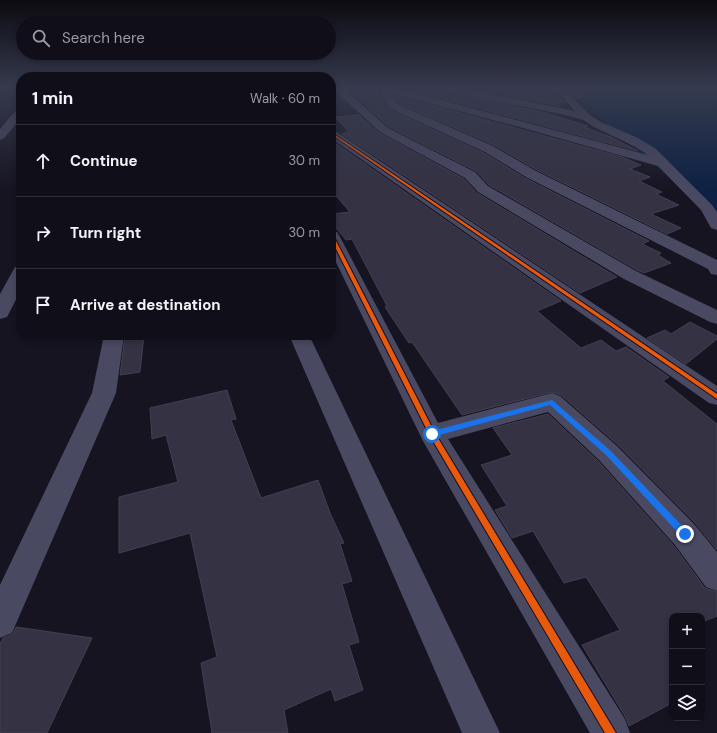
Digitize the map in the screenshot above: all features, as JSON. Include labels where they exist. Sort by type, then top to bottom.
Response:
[{"type":"street","points":[[0,136],[12,121]]},
{"type":"street","points":[[374,121],[384,130],[470,175],[483,189],[630,275],[717,318]]},
{"type":"street","points":[[428,121],[489,149],[531,174],[716,265]]},
{"type":"street","points":[[514,121],[663,163]]},
{"type":"street","points":[[592,121],[634,141],[652,152],[707,208],[717,226]]},
{"type":"street","points":[[336,136],[717,398]]},
{"type":"street","points":[[336,245],[432,434],[611,733]]},
{"type":"street","points":[[0,313],[16,281]]},
{"type":"street","points":[[0,621],[104,393],[113,340]]},
{"type":"street","points":[[301,340],[481,733]]},
{"type":"street","points":[[432,434],[552,402],[608,453],[685,534],[717,576]]},
{"type":"water","points":[[603,121],[717,121],[717,218]]},
{"type":"building","points":[[339,121],[366,121],[379,133],[464,179],[477,193],[617,277],[580,293],[342,134],[349,132]]},
{"type":"building","points":[[383,121],[415,121],[484,153],[525,178],[649,241],[642,244],[661,253],[658,255],[671,263],[644,273],[637,270],[489,185],[476,171],[389,127]]},
{"type":"building","points":[[440,121],[490,121],[622,157],[641,165],[630,169],[650,177],[639,181],[662,192],[656,194],[679,205],[651,214],[681,228],[667,234],[537,170],[494,145]]},
{"type":"building","points":[[527,121],[572,121],[588,126],[584,127],[611,137],[638,151]]},
{"type":"building","points":[[336,144],[561,301],[537,311],[581,348],[601,340],[616,351],[626,347],[669,377],[663,381],[717,424],[717,550],[696,524],[618,445],[561,395],[552,392],[462,415],[412,342],[409,343],[385,307],[387,306],[352,239],[346,240],[336,228],[336,213],[350,212],[336,196]]},
{"type":"building","points":[[690,322],[717,336],[717,339],[686,364],[647,338],[665,330],[671,334]]},
{"type":"building","points":[[124,340],[143,340],[140,372],[120,375]]},
{"type":"building","points":[[227,390],[236,419],[231,420],[261,498],[318,480],[330,513],[344,543],[340,544],[352,581],[342,584],[359,642],[349,645],[363,690],[335,701],[331,689],[284,710],[288,733],[212,733],[201,663],[217,657],[190,533],[119,553],[119,497],[178,482],[166,435],[152,439],[150,408]]},
{"type":"building","points":[[548,414],[598,461],[674,546],[705,588],[717,592],[717,616],[705,621],[705,613],[669,613],[669,705],[629,726],[626,718],[582,645],[620,630],[586,577],[564,583],[533,531],[512,538],[495,510],[507,506],[481,465],[512,455],[493,428]]},
{"type":"building","points":[[16,627],[92,638],[47,733],[0,733],[0,644],[3,638],[13,634]]},
{"type":"cycle path","points":[[336,136],[717,397]]},
{"type":"cycle path","points":[[336,245],[432,434],[611,733]]},
{"type":"route","points":[[432,434],[552,402],[608,453],[685,534]]}]
